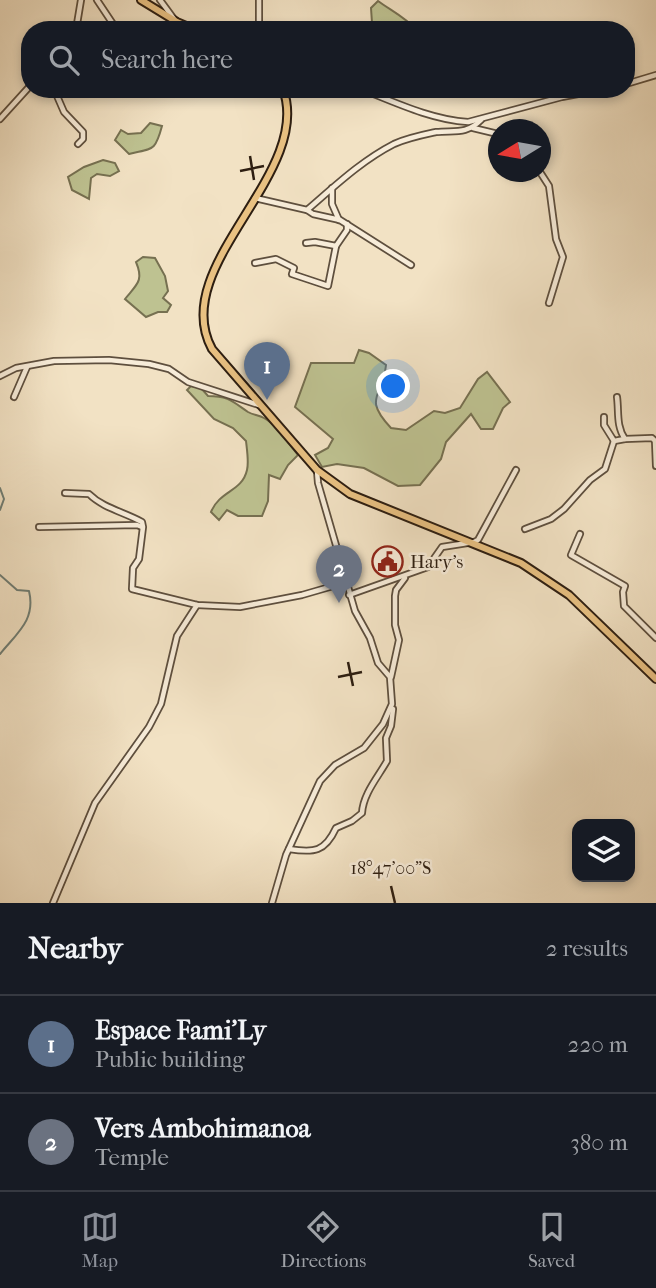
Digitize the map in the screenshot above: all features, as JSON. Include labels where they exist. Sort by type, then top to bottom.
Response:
[{"type":"main road","points":[[141,0],[175,21]]},
{"type":"main road","points":[[286,98],[289,107],[286,129],[270,170],[214,271],[205,299],[206,337],[215,353],[264,406],[317,470],[350,495],[521,562],[569,595],[656,679]]},
{"type":"street","points":[[78,21],[82,0]]},
{"type":"street","points":[[97,0],[111,21]]},
{"type":"street","points":[[159,0],[176,21]]},
{"type":"street","points":[[259,0],[259,21]]},
{"type":"street","points":[[635,81],[656,75]]},
{"type":"street","points":[[0,119],[21,96]]},
{"type":"street","points":[[58,98],[64,112],[83,132],[83,139],[78,144]]},
{"type":"street","points":[[385,98],[456,121],[481,120],[558,98]]},
{"type":"street","points":[[473,128],[481,120]]},
{"type":"street","points":[[307,210],[364,162],[394,144],[439,132],[451,133],[473,128],[488,131]]},
{"type":"street","points":[[546,182],[556,239],[563,257],[549,303]]},
{"type":"street","points":[[332,188],[332,204],[340,220]]},
{"type":"street","points":[[255,198],[340,220],[411,265]]},
{"type":"street","points":[[255,263],[276,259],[294,268],[292,274],[328,286],[336,246],[347,230],[347,225]]},
{"type":"street","points":[[306,243],[336,246]]},
{"type":"street","points":[[0,376],[16,368],[54,361],[83,359],[149,364],[169,369],[188,382],[264,406]]},
{"type":"street","points":[[14,397],[27,366]]},
{"type":"street","points":[[617,397],[618,422],[625,439]]},
{"type":"street","points":[[524,529],[551,519],[564,509],[590,480],[605,469],[614,441],[604,425],[604,417]]},
{"type":"street","points":[[614,441],[652,438],[656,441],[656,466]]},
{"type":"street","points":[[317,470],[318,483],[349,595],[370,638],[378,663],[390,677]]},
{"type":"street","points":[[349,595],[430,565],[442,547],[478,540],[516,470]]},
{"type":"street","points":[[65,493],[89,494],[98,503],[142,522],[139,559],[133,568],[132,589],[197,604],[240,607],[302,595],[347,582]]},
{"type":"street","points":[[39,527],[143,527]]},
{"type":"street","points":[[580,534],[571,555],[625,586],[624,606],[656,638]]},
{"type":"street","points":[[272,903],[289,849],[320,780],[335,765],[364,748],[383,724],[392,704],[390,677],[398,640],[395,596],[396,590],[409,575]]},
{"type":"street","points":[[53,903],[95,803],[149,727],[161,704],[177,636],[197,604]]},
{"type":"street","points":[[289,849],[320,849],[330,841],[336,828],[362,813],[363,801],[368,797],[375,776],[387,761],[386,741],[393,709]]},
{"type":"green space","points":[[378,1],[406,21],[372,21],[371,8]]},
{"type":"green space","points":[[150,123],[162,126],[152,148],[129,154],[115,140],[121,130],[128,134],[141,133]]},
{"type":"green space","points":[[103,160],[115,163],[119,171],[110,176],[97,174],[91,178],[89,199],[72,190],[68,177]]},
{"type":"green space","points":[[143,257],[155,258],[165,276],[168,291],[163,298],[171,305],[167,312],[146,317],[125,299],[138,282],[136,262]]},
{"type":"green space","points":[[359,350],[369,353],[386,365],[376,403],[382,418],[391,428],[406,430],[434,411],[445,413],[460,408],[478,379],[487,372],[510,402],[503,408],[493,429],[481,429],[471,414],[446,442],[441,459],[420,485],[398,486],[364,468],[337,464],[322,467],[315,455],[328,448],[333,439],[295,407],[311,363],[354,363]]},
{"type":"green space","points":[[191,386],[201,388],[208,396],[230,400],[269,421],[298,455],[280,479],[269,475],[268,501],[262,516],[238,516],[227,510],[219,520],[211,512],[220,499],[241,483],[244,477],[248,463],[246,441],[233,428],[214,419],[187,390]]},
{"type":"waterway","points":[[0,488],[4,499],[0,510]]},
{"type":"waterway","points":[[0,575],[17,590],[29,591],[30,601],[30,610],[24,626],[0,654]]},
{"type":"place","name":"Espace Fami'Ly","points":[[267,400]]},
{"type":"place","name":"Hary's","points":[[387,561]]},
{"type":"place","name":"Vers Ambohimanoa","points":[[339,603]]}]
